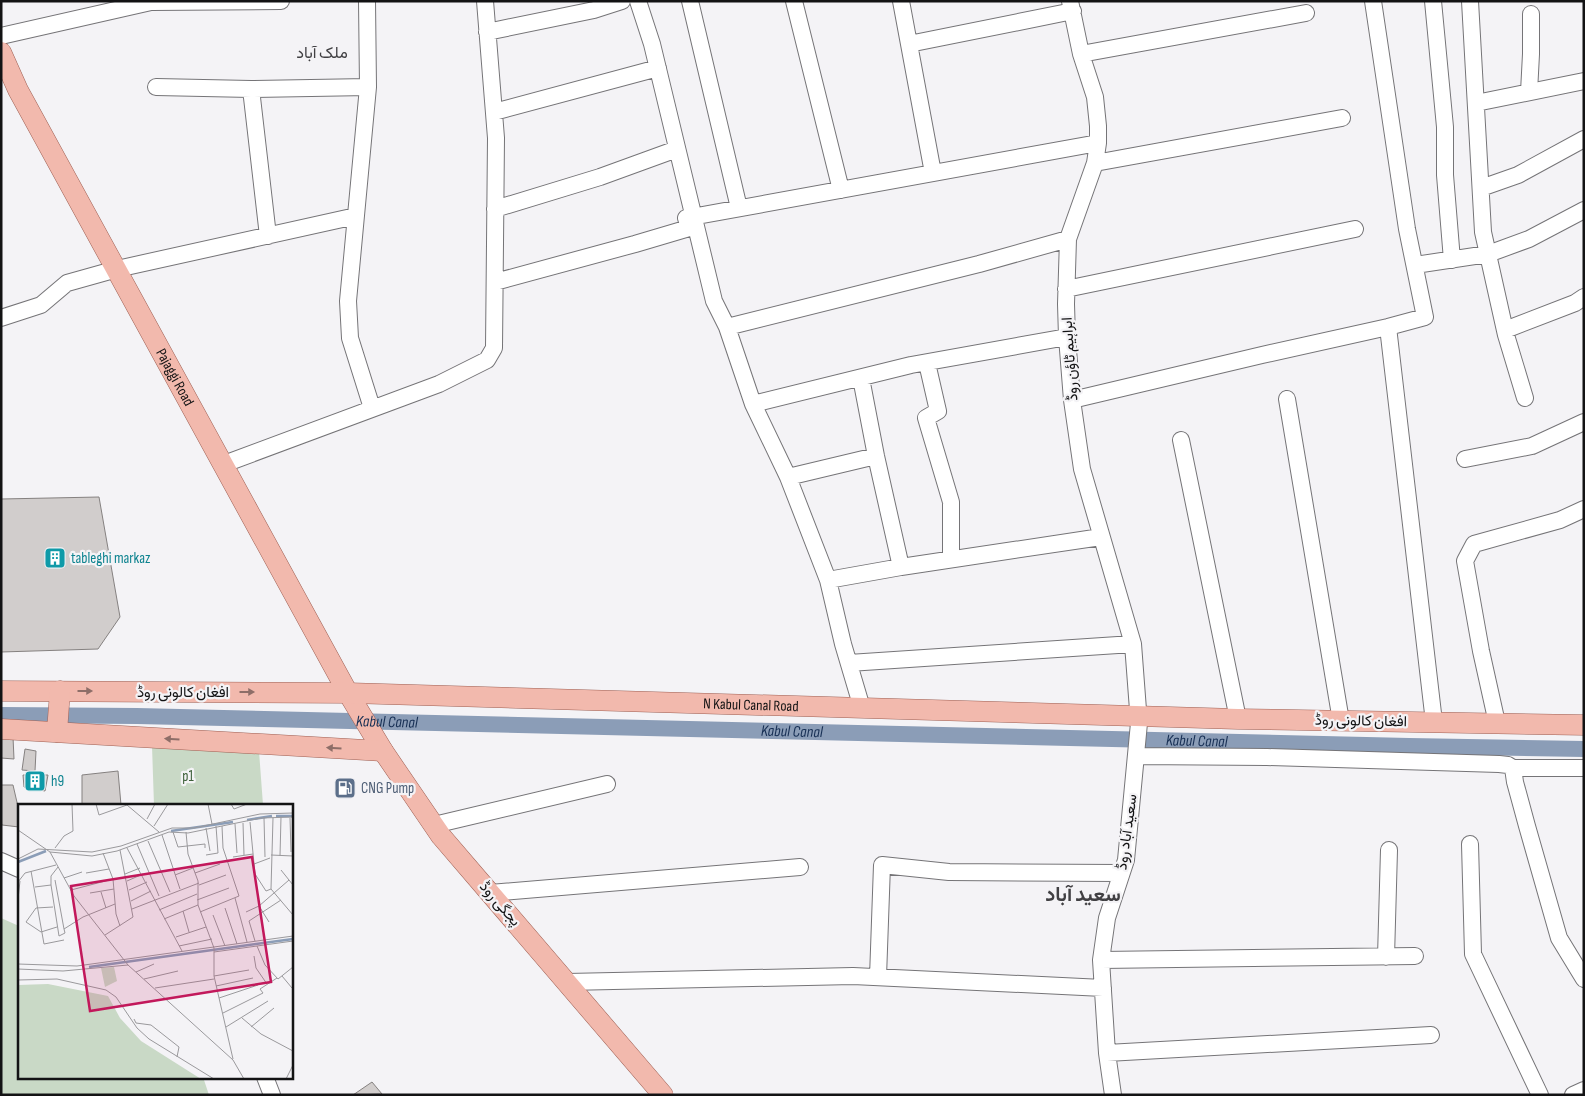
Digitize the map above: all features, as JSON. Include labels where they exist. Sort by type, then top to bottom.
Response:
[{"type":"main road","name":"Pajaggi Road","points":[[1,52],[18,90],[354,695]]},
{"type":"main road","name":"افغان کالونی روڈ","points":[[1,691],[60,695],[354,695]]},
{"type":"main road","points":[[58,726],[60,695]]},
{"type":"main road","name":"N Kabul Canal Road","points":[[354,695],[862,708],[1139,719]]},
{"type":"main road","name":"پجگی روڈ","points":[[354,695],[378,743],[441,836],[664,1095]]},
{"type":"main road","name":"افغان کالونی روڈ","points":[[1139,719],[1584,724]]},
{"type":"main road","points":[[1,729],[58,726],[378,743]]},
{"type":"street","points":[[1,36],[151,2],[282,1]]},
{"type":"street","points":[[367,1],[368,87],[348,301],[350,338],[372,408]]},
{"type":"street","points":[[224,464],[439,384],[487,360],[494,348],[496,138],[485,1]]},
{"type":"street","points":[[487,32],[594,10],[622,1]]},
{"type":"street","points":[[638,1],[652,44],[714,301],[727,327],[753,404],[788,477],[828,580],[862,708]]},
{"type":"street","points":[[690,1],[739,208]]},
{"type":"street","points":[[794,1],[841,190]]},
{"type":"street","points":[[901,1],[933,173]]},
{"type":"street","points":[[1072,400],[1262,354],[1388,327],[1426,316],[1407,229],[1373,1]]},
{"type":"street","points":[[1433,1],[1445,127],[1445,175],[1452,260]]},
{"type":"street","points":[[1470,1],[1483,232],[1505,330],[1525,398]]},
{"type":"street","points":[[909,44],[1072,6]]},
{"type":"street","name":"ابراہیم ٹاؤن روڈ","points":[[1072,6],[1081,54],[1095,97],[1098,126],[1095,163],[1068,239],[1067,338],[1072,400],[1082,469],[1133,644],[1139,719]]},
{"type":"street","points":[[1081,54],[1306,12]]},
{"type":"street","points":[[1529,92],[1531,14]]},
{"type":"street","points":[[494,112],[658,68]]},
{"type":"street","points":[[1476,102],[1584,81]]},
{"type":"street","points":[[156,87],[251,89],[368,87]]},
{"type":"street","points":[[251,89],[268,236]]},
{"type":"street","points":[[1095,163],[1342,118]]},
{"type":"street","points":[[1480,188],[1518,175],[1584,139]]},
{"type":"street","points":[[495,282],[689,228],[686,218],[694,216],[1098,143]]},
{"type":"street","points":[[495,208],[600,177],[677,149]]},
{"type":"street","points":[[1415,265],[1488,254],[1529,239],[1584,210]]},
{"type":"street","points":[[1,318],[41,305],[67,283],[117,269],[356,216]]},
{"type":"street","points":[[1066,290],[1355,230]]},
{"type":"street","points":[[727,327],[979,264],[1068,239]]},
{"type":"street","points":[[1505,330],[1575,303],[1584,297]]},
{"type":"street","points":[[1388,327],[1434,722]]},
{"type":"street","points":[[753,404],[911,365],[1067,338]]},
{"type":"street","points":[[927,363],[938,411],[926,418],[952,502],[951,560]]},
{"type":"street","points":[[861,378],[901,567]]},
{"type":"street","points":[[1287,399],[1341,721]]},
{"type":"street","points":[[1465,459],[1532,446],[1583,424]]},
{"type":"street","points":[[1181,440],[1238,719]]},
{"type":"street","points":[[788,477],[876,456]]},
{"type":"street","points":[[1497,723],[1481,651],[1465,561],[1474,544],[1560,520],[1584,509]]},
{"type":"street","points":[[828,580],[901,567],[1101,538]]},
{"type":"street","points":[[849,663],[1133,644]]},
{"type":"street","name":"سعید آباد روڈ","points":[[1113,1095],[1107,1053],[1101,960],[1107,918],[1126,860],[1139,719]]},
{"type":"street","points":[[1136,756],[1266,757],[1499,764],[1508,765],[1513,768],[1584,768]]},
{"type":"street","points":[[1513,768],[1515,782],[1559,938],[1584,979]]},
{"type":"street","points":[[434,825],[606,784]]},
{"type":"street","points":[[1470,844],[1473,954],[1540,1095]]},
{"type":"street","points":[[1386,957],[1389,850]]},
{"type":"street","points":[[1,862],[18,869]]},
{"type":"street","points":[[878,977],[882,865],[949,872],[1121,873]]},
{"type":"street","points":[[490,893],[800,867]]},
{"type":"street","points":[[1101,960],[1415,956]]},
{"type":"street","points":[[567,982],[853,976],[1103,988]]},
{"type":"street","points":[[1107,1053],[1324,1042],[1432,1034]]},
{"type":"street","points":[[265,1078],[272,1095]]},
{"type":"street","points":[[1573,1095],[1584,1090]]},
{"type":"green space","name":"p1","points":[[152,746],[259,751],[263,804],[154,804]]},
{"type":"green space","points":[[1,918],[18,926],[18,1078],[203,1078],[209,1095],[1,1095]]},
{"type":"building","name":"tableghi markaz","points":[[99,497],[120,617],[98,649],[1,652],[1,499]]},
{"type":"building","points":[[1,737],[13,737],[14,759],[1,758]]},
{"type":"building","points":[[25,749],[36,751],[35,771],[22,770]]},
{"type":"building","points":[[118,771],[121,804],[82,804],[82,775]]},
{"type":"building","name":"h9","points":[[23,775],[48,775],[45,791],[24,787]]},
{"type":"building","points":[[1,785],[13,785],[18,807],[18,827],[2,825]]},
{"type":"building","points":[[372,1082],[382,1094],[353,1095]]},
{"type":"waterway","name":"Kabul Canal","points":[[1,715],[137,716],[1584,749]]},
{"type":"place","name":"tableghi markaz","points":[[55,558]]},
{"type":"place","name":"h9","points":[[35,781]]},
{"type":"place","name":"CNG Pump","points":[[345,788]]},
{"type":"district","name":"ملک آباد","points":[[322,53]]},
{"type":"district","name":"سعید آباد","points":[[1083,895]]}]
